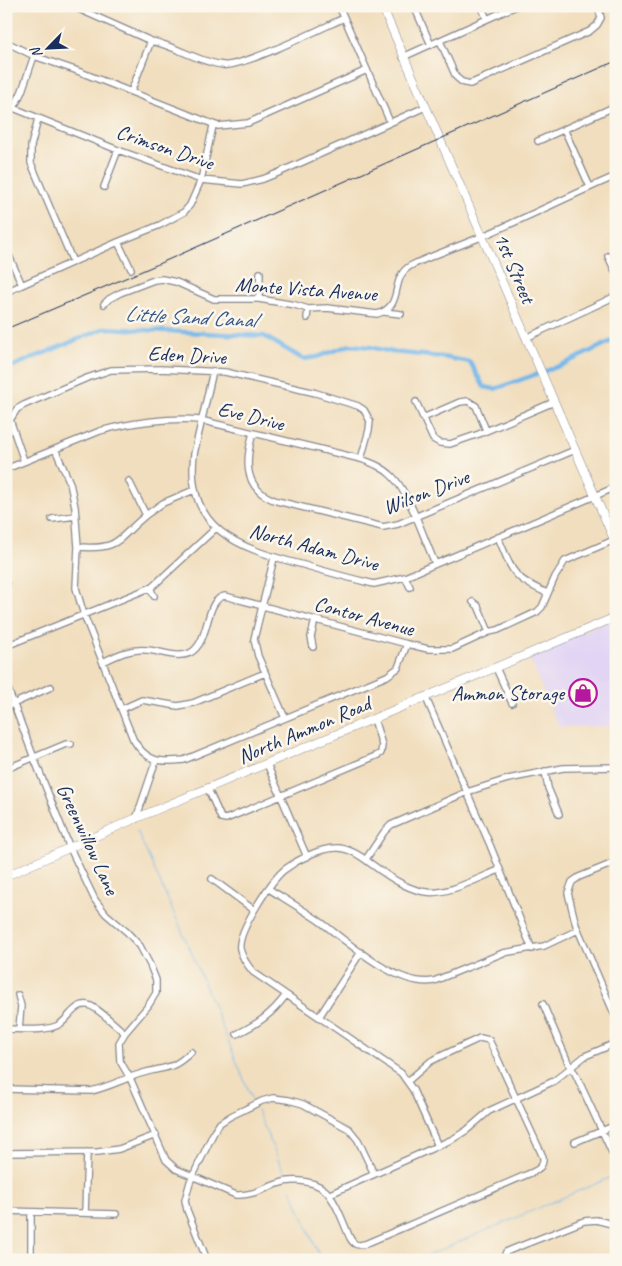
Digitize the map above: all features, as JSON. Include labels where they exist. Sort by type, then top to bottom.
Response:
[{"type":"main road","name":"1st Street","points":[[382,6],[615,542]]},
{"type":"main road","name":"North Ammon Road","points":[[6,876],[208,788],[616,617]]},
{"type":"street","points":[[72,6],[151,41],[225,66],[243,62],[344,18]]},
{"type":"street","points":[[339,6],[390,122]]},
{"type":"street","points":[[414,6],[431,45]]},
{"type":"street","points":[[481,6],[487,19]]},
{"type":"street","points":[[403,57],[516,6]]},
{"type":"street","points":[[440,41],[456,77],[462,82],[470,84],[590,31],[602,18],[598,6]]},
{"type":"street","points":[[131,92],[151,41]]},
{"type":"street","points":[[6,42],[34,56],[131,92],[214,126],[248,123],[367,70]]},
{"type":"street","points":[[14,108],[34,56]]},
{"type":"street","name":"Crimson Drive","points":[[6,105],[118,150],[201,180],[242,184],[263,179],[425,108]]},
{"type":"street","points":[[538,141],[616,106]]},
{"type":"street","points":[[38,119],[31,146],[31,163],[73,262]]},
{"type":"street","points":[[6,292],[160,225],[184,212],[190,204],[201,180],[214,126]]},
{"type":"street","points":[[564,129],[590,187]]},
{"type":"street","points":[[104,188],[118,150]]},
{"type":"street","name":"Monte Vista Avenue","points":[[104,304],[120,293],[154,280],[162,279],[176,282],[214,300],[259,299],[295,304],[308,309],[327,308],[377,314],[384,312],[392,306],[399,277],[410,266],[482,237],[616,176]]},
{"type":"street","points":[[118,242],[130,269]]},
{"type":"street","points":[[6,249],[22,285]]},
{"type":"street","points":[[608,256],[616,273]]},
{"type":"street","points":[[259,299],[260,273]]},
{"type":"street","points":[[526,338],[616,296]]},
{"type":"street","points":[[307,318],[308,309]]},
{"type":"street","points":[[384,312],[401,314]]},
{"type":"street","name":"Eden Drive","points":[[24,461],[10,420],[17,409],[87,378],[111,370],[160,369],[225,372],[316,393],[358,406],[364,410],[370,421],[361,459]]},
{"type":"street","name":"North Adam Drive","points":[[213,371],[200,420],[192,465],[194,490],[203,510],[216,528],[252,551],[274,558],[374,584],[405,577],[616,487]]},
{"type":"street","points":[[423,418],[460,402],[468,401],[476,406],[486,430]]},
{"type":"street","points":[[416,402],[433,439],[440,443],[456,442],[554,402]]},
{"type":"street","name":"Eve Drive","points":[[6,469],[100,430],[115,426],[183,418],[200,420],[361,459],[383,468],[392,476],[407,499],[435,563]]},
{"type":"street","name":"Wilson Drive","points":[[253,433],[247,466],[258,490],[270,499],[383,527],[398,524],[575,450]]},
{"type":"street","points":[[55,449],[70,483],[76,516],[78,547],[76,588],[84,615],[133,739],[139,749],[156,760],[168,762],[184,760],[387,676],[398,668],[407,644]]},
{"type":"street","points":[[129,481],[146,515]]},
{"type":"street","points":[[78,547],[95,548],[112,545],[125,536],[146,515],[163,503],[194,490]]},
{"type":"street","points":[[52,519],[76,516]]},
{"type":"street","points":[[6,646],[150,588],[216,528]]},
{"type":"street","points":[[498,537],[517,577],[528,585],[547,593]]},
{"type":"street","name":"Contor Avenue","points":[[103,662],[134,650],[147,650],[177,656],[189,653],[202,641],[214,602],[225,596],[428,649],[452,649],[537,612],[542,607],[547,593],[565,561],[615,542]]},
{"type":"street","points":[[274,558],[254,639],[265,674],[285,718]]},
{"type":"street","points":[[405,577],[410,587]]},
{"type":"street","points":[[150,588],[154,596]]},
{"type":"street","points":[[473,602],[478,606],[490,632]]},
{"type":"street","points":[[313,647],[311,637],[315,620]]},
{"type":"street","points":[[496,668],[512,703]]},
{"type":"street","points":[[122,709],[142,700],[178,706],[193,703],[265,674]]},
{"type":"street","name":"Greenwillow Lane","points":[[6,684],[70,848],[95,900],[140,946],[156,980],[156,993],[148,1006],[125,1032],[119,1044],[120,1061],[130,1078],[166,1160],[176,1169],[236,1196],[247,1196],[279,1183],[295,1180],[304,1180],[330,1194]]},
{"type":"street","points":[[6,707],[51,687]]},
{"type":"street","points":[[426,698],[532,949]]},
{"type":"street","points":[[208,788],[221,818],[226,819],[381,753],[382,745],[374,719]]},
{"type":"street","points":[[6,769],[66,744],[71,744]]},
{"type":"street","points":[[136,819],[156,760]]},
{"type":"street","points":[[267,764],[307,857]]},
{"type":"street","points":[[366,859],[391,825],[491,783],[563,768],[616,768]]},
{"type":"street","points":[[544,771],[548,788],[559,814]]},
{"type":"street","points":[[438,1146],[408,1081],[402,1073],[253,972],[246,963],[240,949],[240,939],[254,910],[282,872],[293,864],[329,848],[345,848],[366,859],[391,878],[407,887],[431,894],[453,890],[499,870]]},
{"type":"street","points":[[615,864],[575,880],[570,886],[568,893],[571,911],[578,930],[616,1018]]},
{"type":"street","points":[[212,879],[254,910]]},
{"type":"street","points":[[269,889],[316,919],[388,970],[409,979],[426,982],[434,981],[502,954],[544,946],[578,930]]},
{"type":"street","points":[[319,1017],[361,952]]},
{"type":"street","points":[[18,995],[21,1006],[20,1029]]},
{"type":"street","points":[[237,1034],[261,1022],[286,995]]},
{"type":"street","points":[[543,1004],[570,1067],[575,1072],[616,1161]]},
{"type":"street","points":[[6,1029],[49,1028],[60,1024],[71,1012],[82,1005],[90,1005],[125,1032]]},
{"type":"street","points":[[408,1081],[431,1061],[480,1038],[485,1038],[493,1045],[516,1098],[543,1157],[544,1162],[539,1169],[358,1246],[353,1244],[330,1194],[461,1135],[489,1111],[516,1098],[554,1081],[585,1056],[616,1043]]},
{"type":"street","points":[[6,1089],[91,1091],[143,1073],[171,1067],[179,1063],[191,1052]]},
{"type":"street","points":[[207,1260],[186,1210],[185,1200],[192,1176],[220,1123],[230,1116],[273,1098],[304,1104],[349,1129],[358,1140],[374,1174]]},
{"type":"street","points":[[575,1142],[616,1125]]},
{"type":"street","points":[[6,1153],[98,1152],[119,1149],[156,1135]]},
{"type":"street","points":[[85,1213],[87,1152]]},
{"type":"street","points":[[6,1211],[116,1214]]},
{"type":"street","points":[[31,1212],[31,1260]]},
{"type":"street","points":[[502,1260],[506,1252],[584,1221],[596,1220],[614,1225],[616,1218]]},
{"type":"shaded area","points":[[616,617],[616,726],[559,727],[528,655]]},
{"type":"waterway","name":"Little Sand Canal","points":[[6,369],[105,328],[264,336],[303,359],[317,357],[350,345],[392,352],[442,357],[470,362],[484,387],[495,389],[562,365],[616,339]]},
{"type":"waterway","points":[[137,831],[190,949],[252,1099]]},
{"type":"waterway","points":[[257,1110],[285,1175]]},
{"type":"waterway","points":[[417,1260],[616,1175]]},
{"type":"waterway","points":[[291,1189],[321,1260]]},
{"type":"railway","points":[[6,329],[163,262],[616,61]]},
{"type":"place","name":"Ammon Storage","points":[[583,693]]}]
